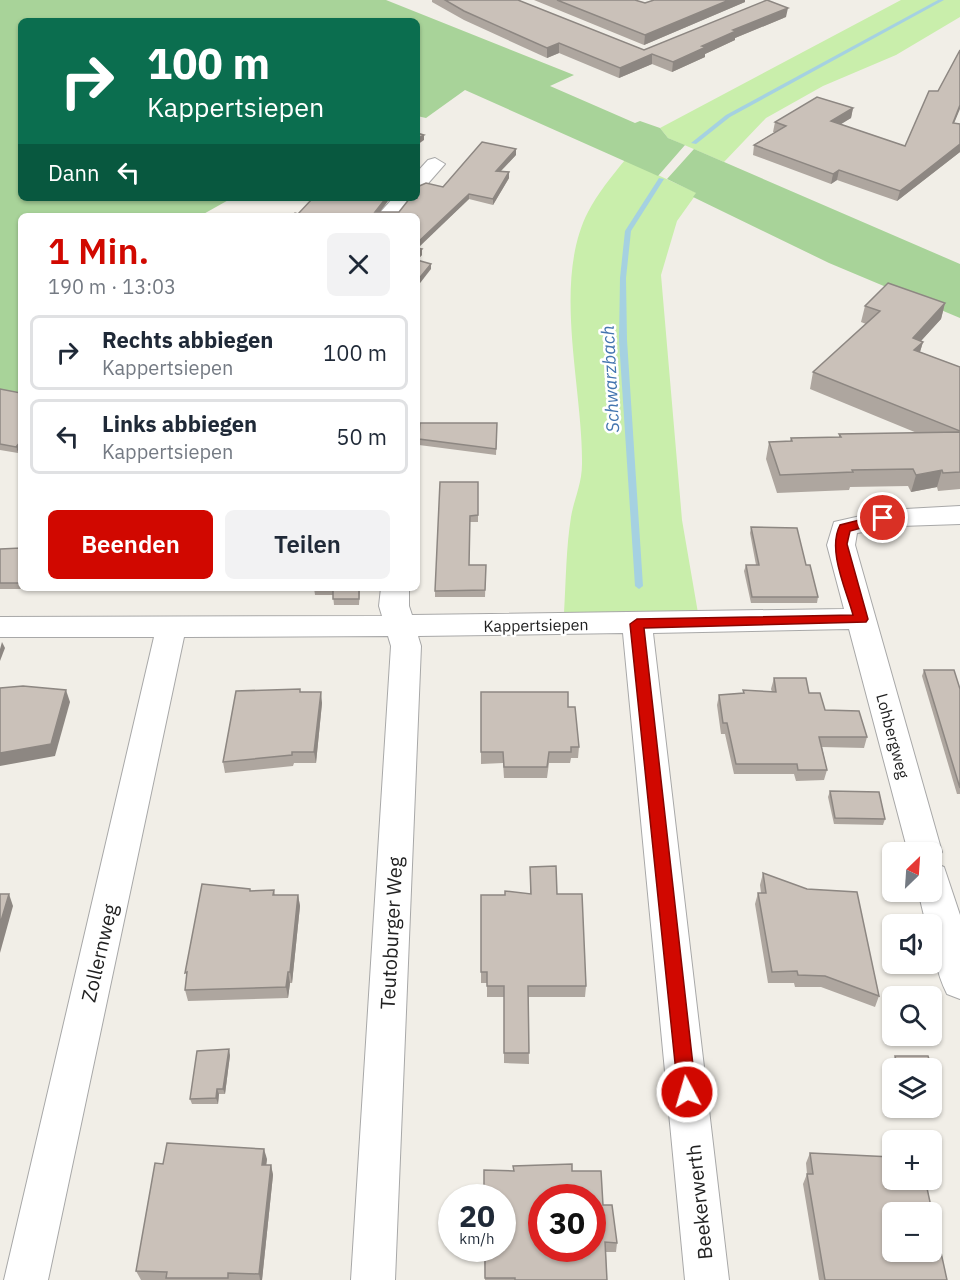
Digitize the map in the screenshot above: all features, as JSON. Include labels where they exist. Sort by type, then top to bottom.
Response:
[{"type":"street","points":[[420,181],[435,164]]},
{"type":"street","points":[[390,213],[401,201]]},
{"type":"street","points":[[861,619],[841,544],[844,528],[866,521],[900,516],[960,515]]},
{"type":"street","name":"Teutoburger Weg","points":[[373,1280],[406,646],[394,606],[395,591]]},
{"type":"street","name":"Kappertsiepen","points":[[0,627],[637,624],[861,619]]},
{"type":"street","name":"Lohbergweg","points":[[861,619],[922,842]]},
{"type":"street","name":"Beekerwerth","points":[[637,624],[707,1280]]},
{"type":"street","name":"Zollernweg","points":[[26,1280],[171,627]]},
{"type":"street","points":[[938,902],[960,982]]},
{"type":"green space","points":[[0,0],[386,0],[574,75],[550,86],[635,123],[640,121],[660,128],[668,138],[685,145],[658,176],[465,90],[426,118],[420,117],[420,18],[18,18],[18,201],[227,201],[205,213],[18,213],[18,394],[0,393]]},
{"type":"green space","points":[[901,0],[960,0],[960,17],[896,55],[823,86],[766,118],[724,162],[668,138],[660,128]]},
{"type":"green space","points":[[694,149],[960,264],[960,318],[829,263],[693,197],[696,193],[667,179]]},
{"type":"green space","points":[[625,160],[697,193],[677,221],[661,275],[682,520],[698,613],[564,613],[569,529],[582,464],[572,336],[572,270],[577,240],[588,212],[600,192]]},
{"type":"building","points":[[445,0],[518,0],[644,50],[767,0],[788,8],[733,30],[736,31],[673,62],[652,54],[620,68],[559,43],[547,48],[464,11]]},
{"type":"building","points":[[557,0],[635,0],[645,3],[654,0],[729,0],[645,35]]},
{"type":"building","points":[[960,50],[960,105],[953,123],[960,124],[960,144],[900,191],[839,170],[833,174],[754,145],[786,126],[775,122],[817,97],[853,108],[831,121],[905,146],[929,91],[938,91]]},
{"type":"building","points":[[482,142],[516,149],[496,171],[509,172],[493,199],[469,194],[420,240],[420,213],[299,213],[310,201],[384,201],[375,212],[399,212],[408,201],[420,201],[420,186],[426,183],[443,187]]},
{"type":"building","points":[[420,261],[431,264],[420,277]]},
{"type":"building","points":[[888,283],[945,303],[913,338],[923,342],[914,350],[960,367],[960,431],[813,372],[880,311],[865,306]]},
{"type":"building","points":[[0,389],[18,392],[18,445],[16,447],[0,444]]},
{"type":"building","points":[[420,423],[497,423],[496,449],[420,439]]},
{"type":"building","points":[[960,432],[960,472],[943,473],[942,470],[916,475],[913,469],[780,475],[769,442],[792,441],[791,438],[841,437],[839,434]]},
{"type":"building","points":[[440,482],[478,482],[478,515],[470,516],[469,565],[486,565],[485,590],[435,591]]},
{"type":"building","points":[[751,527],[797,528],[806,565],[810,565],[818,597],[752,597],[746,565],[759,565]]},
{"type":"building","points":[[18,548],[18,583],[0,583],[0,549]]},
{"type":"building","points":[[333,591],[359,591],[359,599],[333,599]]},
{"type":"building","points":[[924,670],[954,670],[960,689],[960,788]]},
{"type":"building","points":[[774,678],[806,678],[809,693],[820,693],[825,710],[859,711],[867,737],[819,737],[827,770],[798,770],[797,764],[736,764],[727,723],[723,723],[719,695],[744,693],[743,690],[776,692]]},
{"type":"building","points":[[23,686],[66,690],[51,744],[0,753],[0,688]]},
{"type":"building","points":[[300,689],[300,692],[321,692],[314,752],[292,752],[292,755],[223,762],[236,691]]},
{"type":"building","points":[[481,692],[568,692],[568,707],[575,707],[579,747],[571,747],[571,752],[549,752],[547,767],[504,767],[503,752],[481,752]]},
{"type":"building","points":[[830,791],[879,792],[885,819],[835,818]]},
{"type":"building","points":[[556,866],[557,894],[582,894],[586,986],[528,986],[529,1053],[504,1053],[504,986],[487,986],[487,972],[481,972],[481,895],[505,895],[505,891],[531,894],[530,867]]},
{"type":"building","points":[[763,873],[807,889],[857,892],[879,996],[825,976],[798,975],[797,971],[772,972],[758,893],[766,893]]},
{"type":"building","points":[[202,884],[250,889],[250,891],[274,890],[273,895],[298,895],[290,972],[288,972],[286,987],[185,990],[187,972],[185,973]]},
{"type":"building","points":[[0,894],[9,894],[0,924]]},
{"type":"building","points":[[229,1049],[223,1089],[217,1089],[216,1098],[190,1099],[197,1051]]},
{"type":"building","points":[[895,1056],[928,1056],[929,1058],[896,1058]]},
{"type":"building","points":[[167,1143],[264,1149],[262,1165],[271,1165],[259,1274],[228,1273],[228,1278],[166,1278],[167,1272],[136,1271],[155,1163],[163,1164]]},
{"type":"building","points":[[810,1153],[882,1157],[882,1190],[927,1190],[930,1202],[882,1202],[882,1262],[942,1262],[942,1257],[947,1280],[825,1280],[807,1174],[813,1174]]},
{"type":"building","points":[[572,1164],[572,1171],[601,1171],[602,1184],[528,1184],[528,1262],[606,1261],[607,1280],[485,1278],[485,1262],[516,1262],[516,1184],[484,1184],[484,1170],[514,1171],[513,1166]]},
{"type":"building","points":[[606,1205],[612,1205],[617,1243],[606,1242]]},
{"type":"waterway","name":"Schwarzbach","points":[[694,143],[728,116],[942,0]]},
{"type":"waterway","name":"Schwarzbach","points":[[639,586],[623,340],[623,278],[628,231],[661,179]]},
{"type":"route","points":[[687,1092],[637,624],[861,619],[841,544],[844,528],[883,518]]}]
